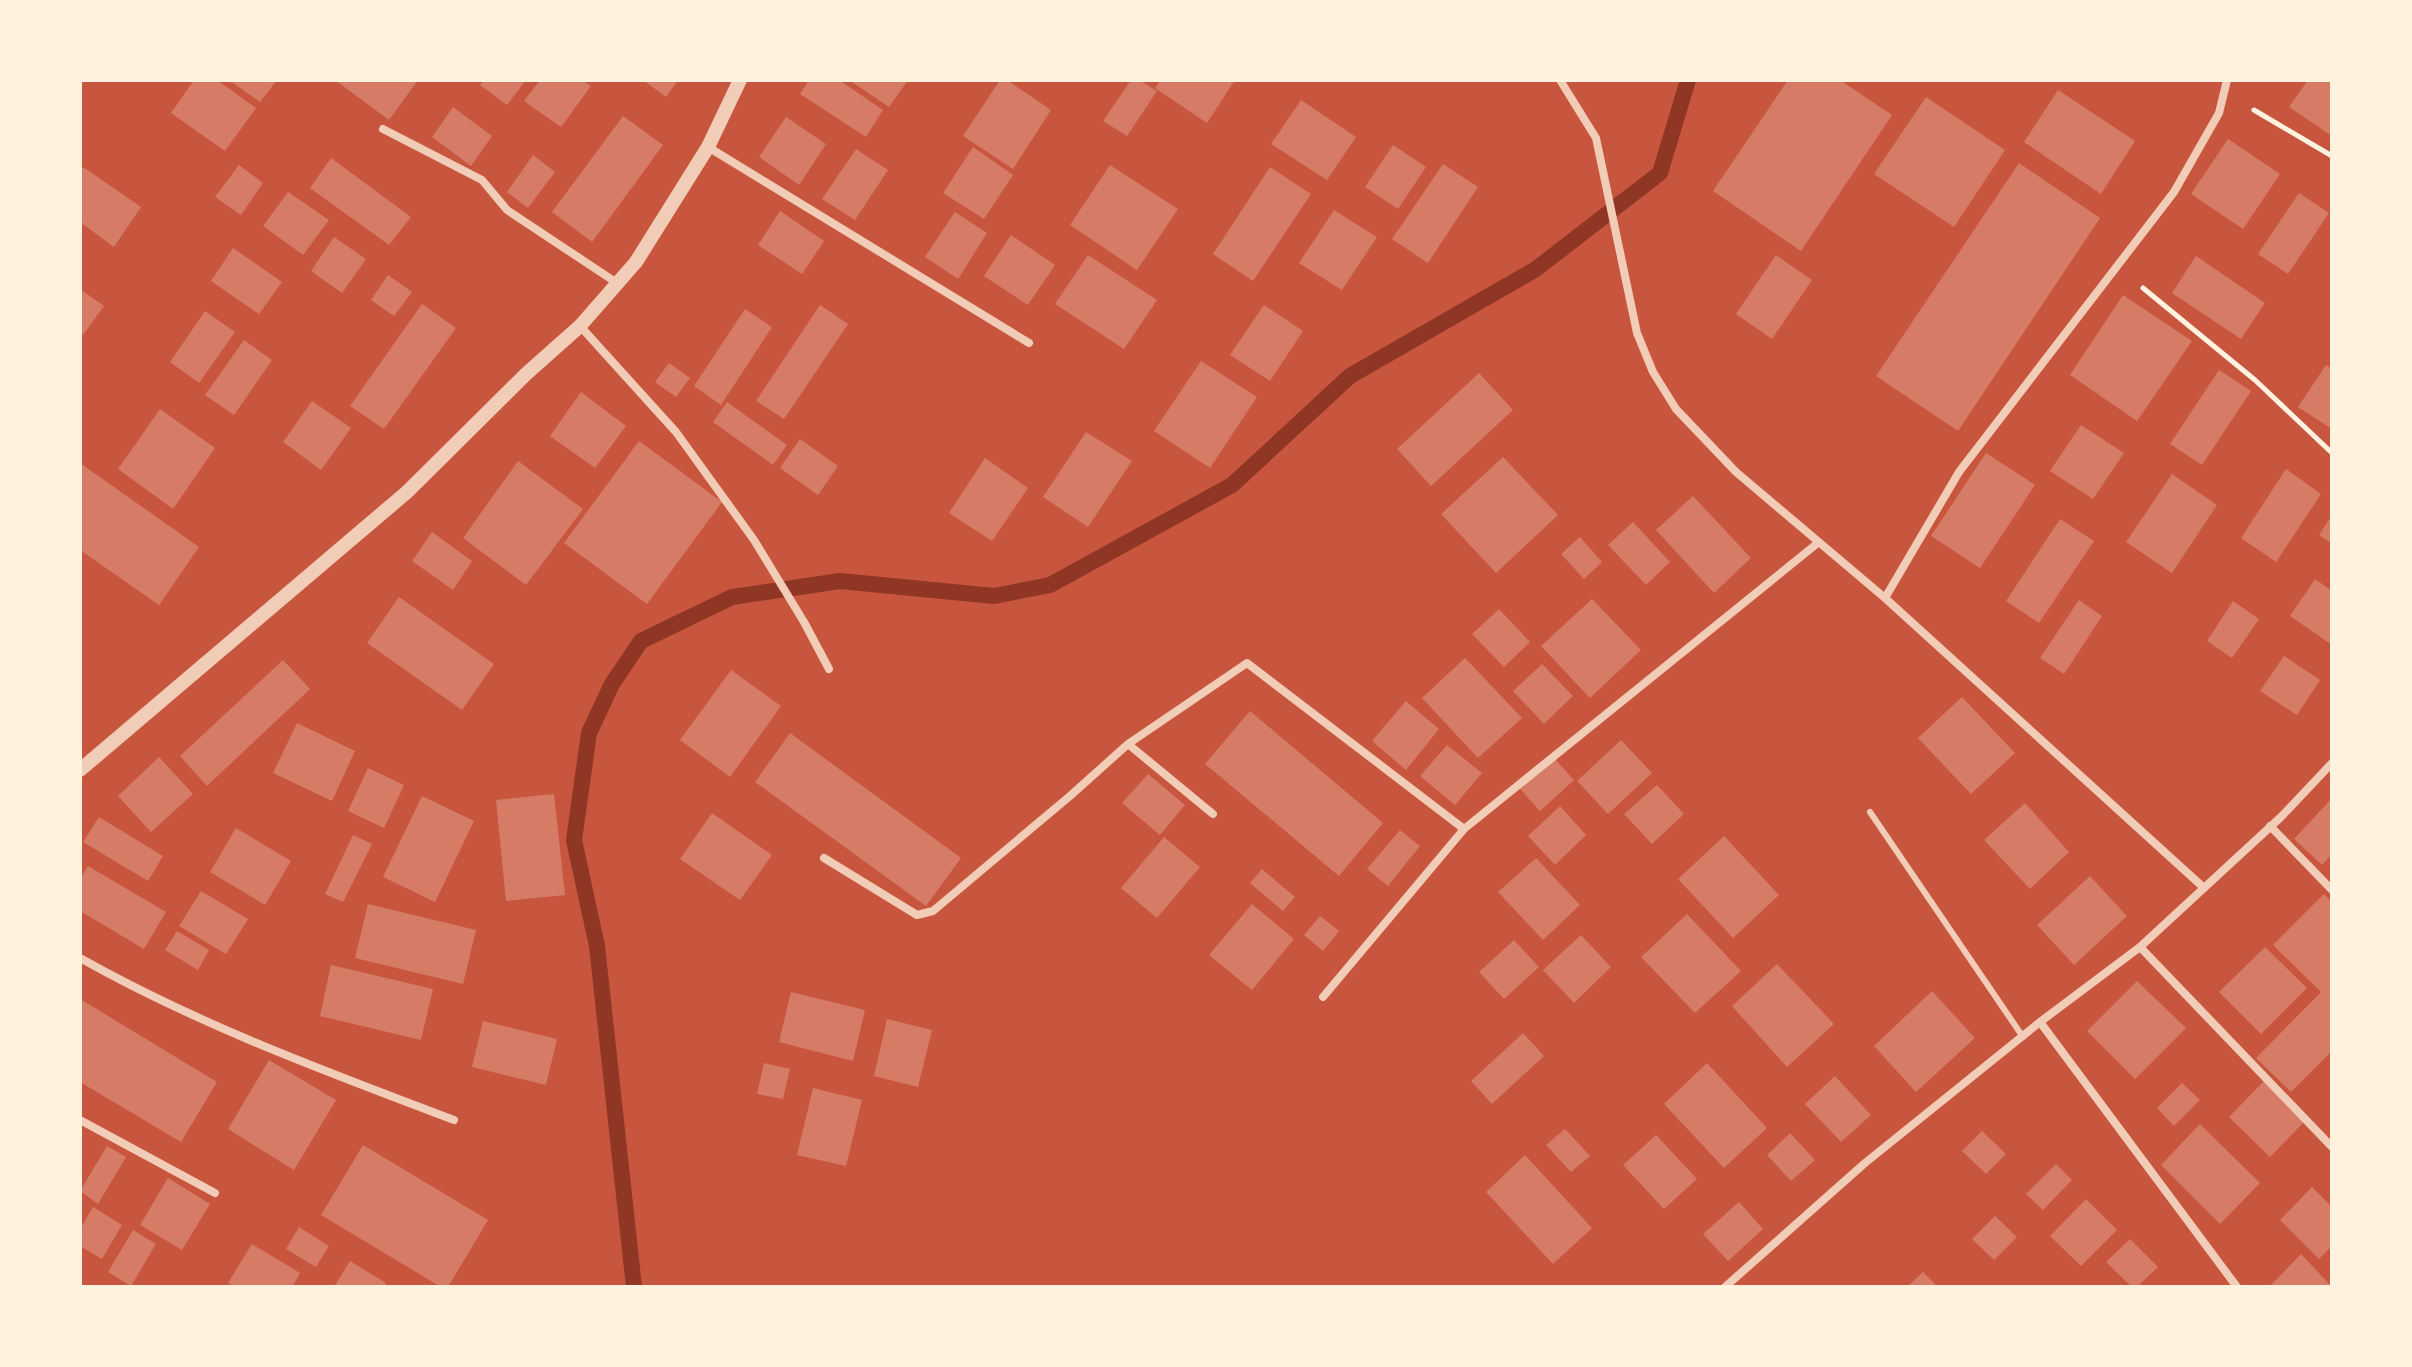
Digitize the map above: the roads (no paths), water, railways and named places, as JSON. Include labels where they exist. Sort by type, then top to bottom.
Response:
[{"type":"street","points":[[80,770],[407,492],[526,374],[580,326],[636,262],[708,147],[740,80]]},
{"type":"street","points":[[1560,80],[1596,138],[1637,333],[1653,372],[1676,409],[1736,472],[1885,598],[2203,887]]},
{"type":"street","points":[[1885,598],[1959,472],[2174,192],[2219,113],[2227,80]]},
{"type":"street","points":[[383,129],[482,180],[507,210],[617,283]]},
{"type":"street","points":[[708,147],[1029,343]]},
{"type":"street","points":[[580,326],[676,432],[754,540],[829,669]]},
{"type":"street","points":[[1323,997],[1464,829],[1819,542]]},
{"type":"street","points":[[824,858],[917,915],[933,911],[1128,744],[1247,663],[1464,829]]},
{"type":"street","points":[[1128,744],[1213,814]]},
{"type":"street","points":[[1725,1287],[1865,1163],[2040,1022],[2140,947],[2270,826],[2332,763]]},
{"type":"street","points":[[2270,826],[2332,890]]},
{"type":"street","points":[[2140,947],[2332,1147]]},
{"type":"street","points":[[80,958],[117,979],[278,1053],[454,1120]]},
{"type":"street","points":[[2040,1022],[2237,1287]]},
{"type":"street","points":[[80,1120],[215,1193]]},
{"type":"lane","points":[[1870,812],[2023,1037]]},
{"type":"waterway","points":[[634,1287],[597,946],[574,840],[589,733],[612,684],[641,641],[732,597],[840,581],[994,596],[1050,585],[1232,485],[1350,376],[1536,269],[1660,173],[1688,80]]}]
